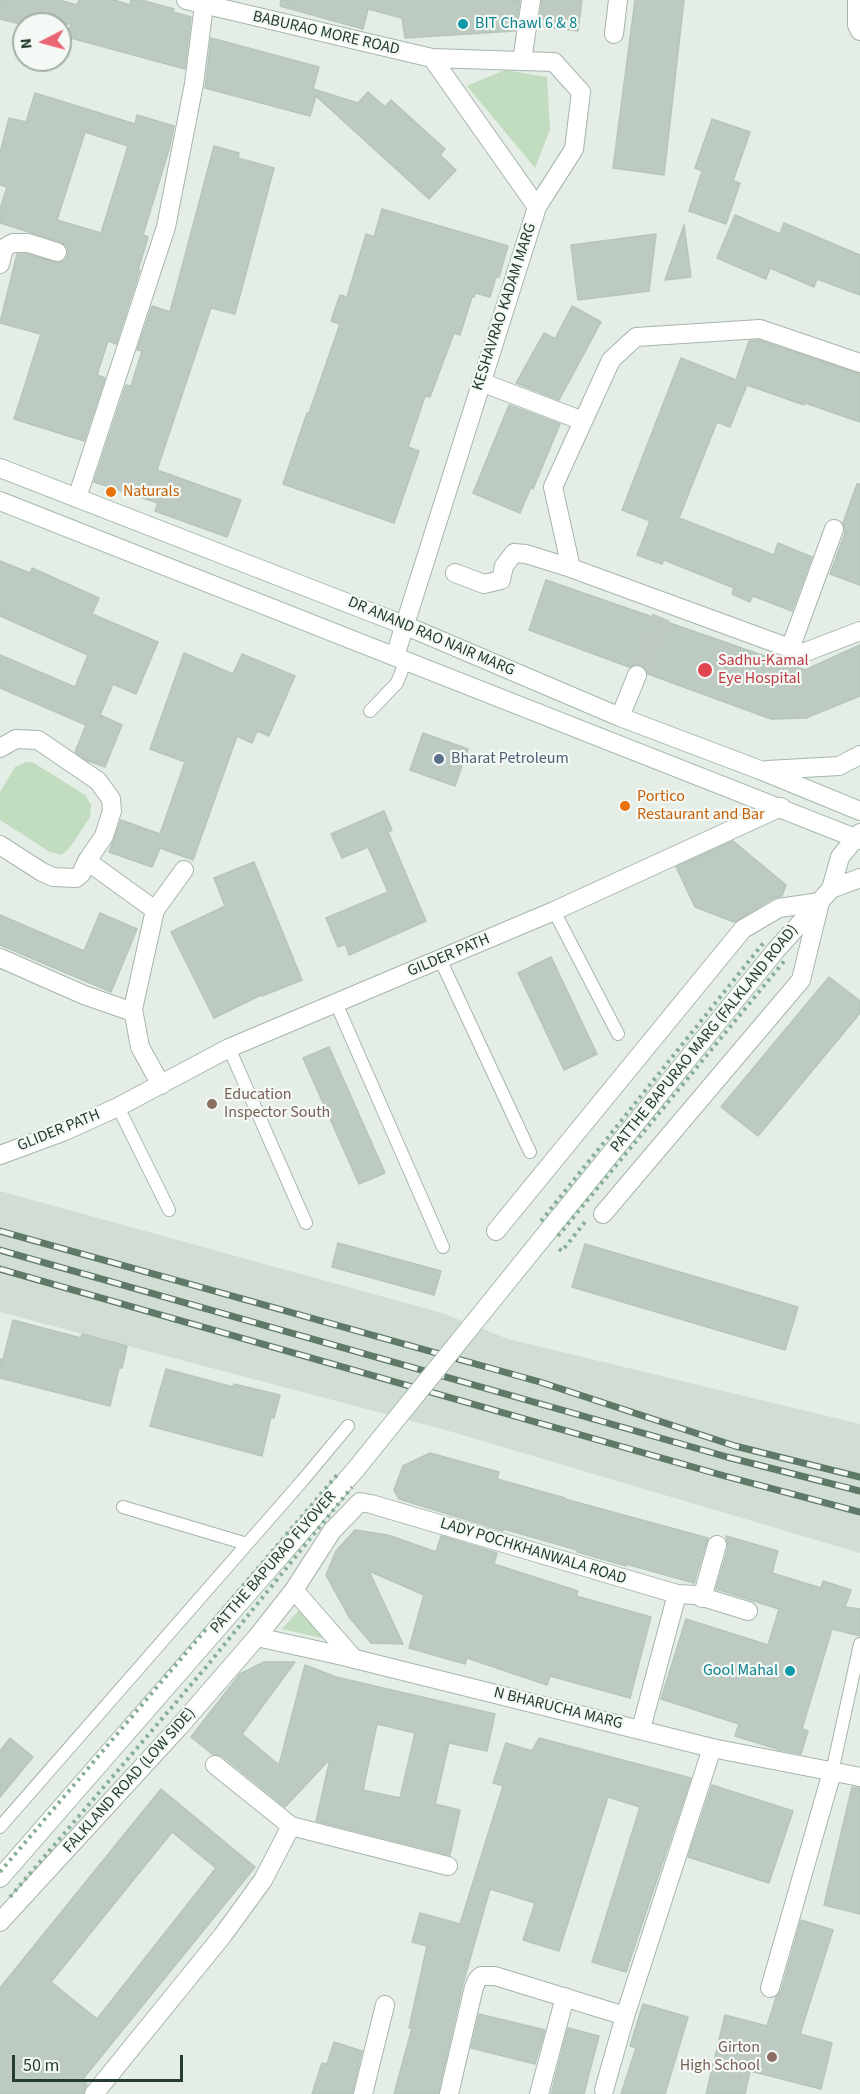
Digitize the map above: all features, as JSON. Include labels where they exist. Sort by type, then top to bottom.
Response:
[{"type":"street","points":[[522,61],[531,0]]},
{"type":"street","points":[[614,34],[618,0]]},
{"type":"street","points":[[857,0],[857,25],[860,31]]},
{"type":"street","points":[[77,498],[166,227],[194,84],[195,2]]},
{"type":"street","name":"BABURAO MORE ROAD","points":[[195,2],[432,58],[522,61]]},
{"type":"street","points":[[432,58],[537,207]]},
{"type":"street","name":"KESHAVRAO KADAM MARG","points":[[401,658],[404,625],[537,207],[574,149],[581,92],[554,62],[522,61]]},
{"type":"street","points":[[0,264],[4,248],[13,243],[28,243],[57,252]]},
{"type":"street","points":[[571,568],[553,487],[610,360],[636,337],[760,329],[860,363]]},
{"type":"street","points":[[481,382],[583,421]]},
{"type":"street","name":"DR ANAND RAO NAIR MARG","points":[[0,468],[404,625],[620,717],[860,811]]},
{"type":"street","name":"DR ANAND RAO NAIR MARG","points":[[0,501],[858,837]]},
{"type":"street","points":[[790,649],[834,529]]},
{"type":"street","points":[[454,573],[483,584],[501,580],[504,566],[514,553],[526,554],[571,568],[664,610],[803,653],[860,631]]},
{"type":"street","points":[[620,717],[638,675]]},
{"type":"street","points":[[0,748],[16,739],[38,740],[98,781],[111,800],[112,811],[104,836],[81,874],[76,878],[53,877],[0,845]]},
{"type":"street","points":[[759,770],[796,770],[839,766],[860,755]]},
{"type":"street","name":"GILDER PATH","points":[[118,1107],[229,1048],[554,911],[781,807]]},
{"type":"street","name":"PATTHE BAPURAO MARG (FALKLAND ROAD)","points":[[540,1241],[777,950],[826,896],[840,857],[858,837]]},
{"type":"street","points":[[87,861],[155,910]]},
{"type":"street","points":[[161,1085],[140,1047],[133,1012],[155,910],[184,870]]},
{"type":"street","points":[[496,1231],[743,929],[779,908],[826,896],[860,878]]},
{"type":"street","points":[[603,1214],[801,980],[826,896]]},
{"type":"street","points":[[0,958],[84,995],[133,1012]]},
{"type":"street","name":"GLIDER PATH","points":[[0,1155],[65,1131],[118,1107]]},
{"type":"street","name":"PATTHE BAPURAO FLYOVER","points":[[0,1878],[356,1469],[540,1241]]},
{"type":"street","name":"LADY POCHKHANWALA ROAD","points":[[257,1637],[294,1590],[332,1531],[360,1502],[677,1594]]},
{"type":"street","points":[[702,1598],[717,1545]]},
{"type":"street","points":[[294,1590],[354,1659]]},
{"type":"street","points":[[641,1730],[677,1594],[702,1598],[748,1611]]},
{"type":"street","name":"N BHARUCHA MARG","points":[[257,1637],[712,1748],[860,1777]]},
{"type":"street","name":"FALKLAND ROAD (LOW SIDE)","points":[[0,1922],[179,1727],[257,1637]]},
{"type":"street","points":[[604,2090],[625,2016],[712,1748]]},
{"type":"street","points":[[215,1766],[291,1826],[448,1866]]},
{"type":"street","points":[[770,1988],[832,1772]]},
{"type":"street","points":[[94,2094],[236,1917],[263,1880],[291,1826]]},
{"type":"street","points":[[449,2094],[474,1987],[481,1976],[495,1976],[625,2016]]},
{"type":"street","points":[[539,2094],[565,1997]]},
{"type":"street","points":[[363,2094],[385,2005]]},
{"type":"lane","points":[[370,711],[397,683],[401,658]]},
{"type":"lane","points":[[554,911],[618,1034]]},
{"type":"lane","points":[[440,959],[530,1152]]},
{"type":"lane","points":[[336,1004],[444,1247]]},
{"type":"lane","points":[[229,1048],[306,1223]]},
{"type":"lane","points":[[118,1107],[169,1210]]},
{"type":"lane","points":[[0,1827],[348,1426]]},
{"type":"lane","points":[[123,1507],[247,1544]]},
{"type":"lane","points":[[832,1772],[860,1644]]},
{"type":"shaded area","points":[[0,1191],[442,1313],[508,1339],[860,1424],[860,1553],[442,1429],[0,1312]]},
{"type":"green space","points":[[505,70],[547,77],[550,129],[535,168],[467,86]]},
{"type":"green space","points":[[26,762],[34,763],[85,795],[91,805],[90,817],[71,846],[62,855],[50,852],[0,820],[0,792],[15,767]]},
{"type":"green space","points":[[308,1600],[330,1640],[282,1629]]},
{"type":"building","points":[[0,0],[59,0],[77,5],[79,0],[114,0],[130,5],[131,0],[141,0],[174,9],[173,12],[191,17],[185,69],[72,38],[72,12],[12,12],[12,22],[0,19]]},
{"type":"building","name":"BIT Chawl 6 & 8","points":[[281,0],[520,0],[515,31],[405,38],[402,18],[368,9],[363,29],[280,6]]},
{"type":"building","points":[[542,0],[582,0],[578,31],[539,26]]},
{"type":"building","points":[[635,0],[684,0],[664,175],[613,168]]},
{"type":"building","points":[[211,38],[319,67],[313,89],[358,103],[368,92],[385,107],[391,100],[445,149],[440,155],[456,170],[429,199],[316,96],[310,116],[205,88]]},
{"type":"building","points":[[35,93],[135,124],[137,115],[174,126],[143,235],[148,237],[138,270],[140,270],[116,344],[108,341],[97,375],[105,378],[84,441],[14,419],[41,334],[0,323],[17,254],[26,254],[59,263],[68,255],[68,249],[61,242],[0,223],[0,209],[7,187],[0,185],[0,153],[9,118],[26,122]],"holes":[[[85,132],[128,146],[101,233],[57,220]]]},
{"type":"building","points":[[712,119],[750,132],[733,181],[740,183],[726,224],[689,211],[702,171],[695,168]]},
{"type":"building","points":[[214,146],[239,153],[238,158],[274,168],[235,314],[211,308],[157,470],[241,500],[227,537],[155,511],[158,503],[94,482],[126,385],[131,386],[142,351],[137,350],[152,306],[170,312]]},
{"type":"building","points":[[382,209],[508,246],[499,277],[496,277],[490,297],[475,293],[472,297],[460,335],[454,333],[430,397],[425,396],[408,447],[419,451],[394,523],[283,484],[340,324],[331,321],[340,295],[347,297],[366,234],[374,237]]},
{"type":"building","points":[[735,215],[780,234],[784,223],[860,255],[860,295],[817,279],[814,287],[770,268],[766,279],[717,258]]},
{"type":"building","points":[[684,225],[691,277],[665,280]]},
{"type":"building","points":[[656,234],[649,291],[578,300],[571,245]]},
{"type":"building","points":[[572,306],[601,322],[559,400],[516,383],[544,333],[555,339]]},
{"type":"building","points":[[758,340],[860,374],[860,422],[747,385],[730,427],[717,422],[679,518],[774,555],[778,543],[812,557],[792,611],[753,596],[750,602],[732,594],[734,588],[664,560],[662,564],[637,555],[650,521],[622,510],[681,358],[736,380],[749,341]]},
{"type":"building","points":[[509,405],[560,424],[533,489],[531,487],[520,513],[473,493]]},
{"type":"building","points":[[857,484],[860,484],[860,585],[830,574],[845,533],[843,523]]},
{"type":"building","points":[[0,561],[30,573],[32,568],[99,598],[92,614],[158,642],[136,694],[113,684],[100,715],[122,725],[105,767],[86,760],[75,752],[86,725],[0,688],[0,655],[75,687],[88,655],[0,616]]},
{"type":"building","points":[[546,580],[805,670],[860,645],[860,696],[806,718],[771,719],[648,674],[641,664],[629,667],[529,630]]},
{"type":"building","points":[[184,653],[233,674],[242,654],[295,676],[269,736],[257,731],[252,743],[237,736],[193,860],[160,848],[152,867],[109,852],[121,820],[160,834],[185,762],[150,749]]},
{"type":"building","name":"Bharat Petroleum","points":[[423,733],[468,749],[455,786],[410,770]]},
{"type":"building","points":[[384,811],[392,830],[388,832],[426,921],[349,955],[345,944],[338,947],[326,918],[388,892],[368,847],[342,858],[331,834]]},
{"type":"building","points":[[733,841],[786,885],[782,896],[773,898],[734,922],[695,907],[676,867]]},
{"type":"building","points":[[254,862],[302,980],[261,995],[214,1018],[171,932],[225,906],[214,878]]},
{"type":"building","points":[[100,913],[137,929],[111,992],[0,945],[0,915],[84,951]]},
{"type":"building","points":[[551,957],[597,1054],[564,1070],[518,973]]},
{"type":"building","points":[[829,977],[860,1001],[860,1013],[758,1136],[721,1107]]},
{"type":"building","points":[[329,1047],[385,1173],[359,1184],[303,1058]]},
{"type":"building","points":[[338,1243],[441,1271],[434,1295],[332,1267]]},
{"type":"building","points":[[585,1244],[798,1307],[785,1350],[572,1287]]},
{"type":"building","points":[[13,1320],[81,1338],[82,1334],[127,1346],[110,1406],[0,1378],[0,1359],[3,1360]]},
{"type":"building","points":[[166,1369],[233,1387],[234,1384],[280,1395],[274,1418],[271,1417],[262,1456],[150,1426]]},
{"type":"building","points":[[430,1453],[499,1472],[497,1479],[708,1538],[694,1583],[626,1564],[626,1566],[504,1529],[503,1531],[399,1499],[394,1490],[403,1466]]},
{"type":"building","points":[[355,1530],[388,1535],[436,1552],[441,1536],[497,1553],[494,1564],[578,1591],[576,1596],[651,1617],[630,1698],[550,1676],[547,1685],[467,1658],[465,1664],[409,1648],[424,1595],[369,1571],[403,1644],[371,1643],[349,1617],[326,1575],[336,1551]]},
{"type":"building","points":[[726,1536],[778,1551],[772,1573],[821,1588],[823,1581],[851,1590],[845,1607],[860,1609],[860,1636],[832,1629],[802,1729],[808,1731],[801,1754],[735,1736],[739,1724],[661,1699],[686,1619],[768,1645],[779,1609],[716,1589],[728,1548]]},
{"type":"building","points":[[264,1662],[295,1662],[242,1734],[279,1765],[305,1665],[336,1677],[495,1714],[487,1751],[449,1743],[435,1804],[460,1810],[450,1855],[316,1821],[330,1759],[285,1807],[222,1756],[212,1754],[191,1737],[240,1674]],"holes":[[[377,1724],[415,1733],[400,1798],[363,1790]]]},
{"type":"building","points":[[10,1738],[33,1757],[0,1797],[0,1751]]},
{"type":"building","points":[[539,1738],[691,1778],[626,1972],[592,1962],[640,1807],[608,1797],[559,1951],[523,1940],[535,1903],[490,1889],[463,1984],[438,2094],[394,2094],[412,2028],[409,2028],[427,1946],[412,1942],[420,1913],[460,1924],[503,1786],[493,1783],[506,1743],[532,1751]]},
{"type":"building","points":[[712,1785],[793,1811],[769,1883],[688,1857]]},
{"type":"building","points":[[852,1787],[860,1788],[860,1914],[824,1905]]},
{"type":"building","points":[[161,1789],[255,1867],[82,2080],[87,2084],[83,2094],[0,2094],[0,1988]],"holes":[[[172,1832],[216,1868],[97,2019],[51,1982]]]},
{"type":"building","name":"Girton High School","points":[[801,1920],[833,1930],[800,2034],[832,2043],[821,2089],[750,2071],[745,2094],[706,2094],[725,2015],[767,2026],[776,1997],[781,1991]]},
{"type":"building","points":[[643,2004],[688,2017],[665,2094],[621,2094],[636,2048],[630,2046]]},
{"type":"building","points":[[479,2014],[545,2030],[535,2064],[471,2048]]},
{"type":"building","points":[[568,2028],[599,2036],[584,2094],[551,2094]]},
{"type":"building","points":[[334,2042],[362,2051],[352,2094],[312,2094],[322,2063],[327,2064]]},
{"type":"tunnel","points":[[637,675],[661,617]]},
{"type":"railway","points":[[0,1231],[540,1382],[735,1446],[860,1477]]},
{"type":"railway","points":[[0,1250],[727,1457],[860,1491]]},
{"type":"railway","points":[[0,1269],[721,1475],[860,1512]]},
{"type":"place","name":"BIT Chawl 6 & 8","points":[[463,24]]},
{"type":"place","name":"Naturals","points":[[111,492]]},
{"type":"place","name":"Sadhu-Kamal Eye Hospital","points":[[705,670]]},
{"type":"place","name":"Bharat Petroleum","points":[[439,759]]},
{"type":"place","name":"Portico Restaurant and Bar","points":[[625,806]]},
{"type":"place","name":"Education Inspector South","points":[[212,1104]]},
{"type":"place","name":"Gool Mahal","points":[[790,1671]]},
{"type":"place","name":"Girton High School","points":[[772,2057]]}]
